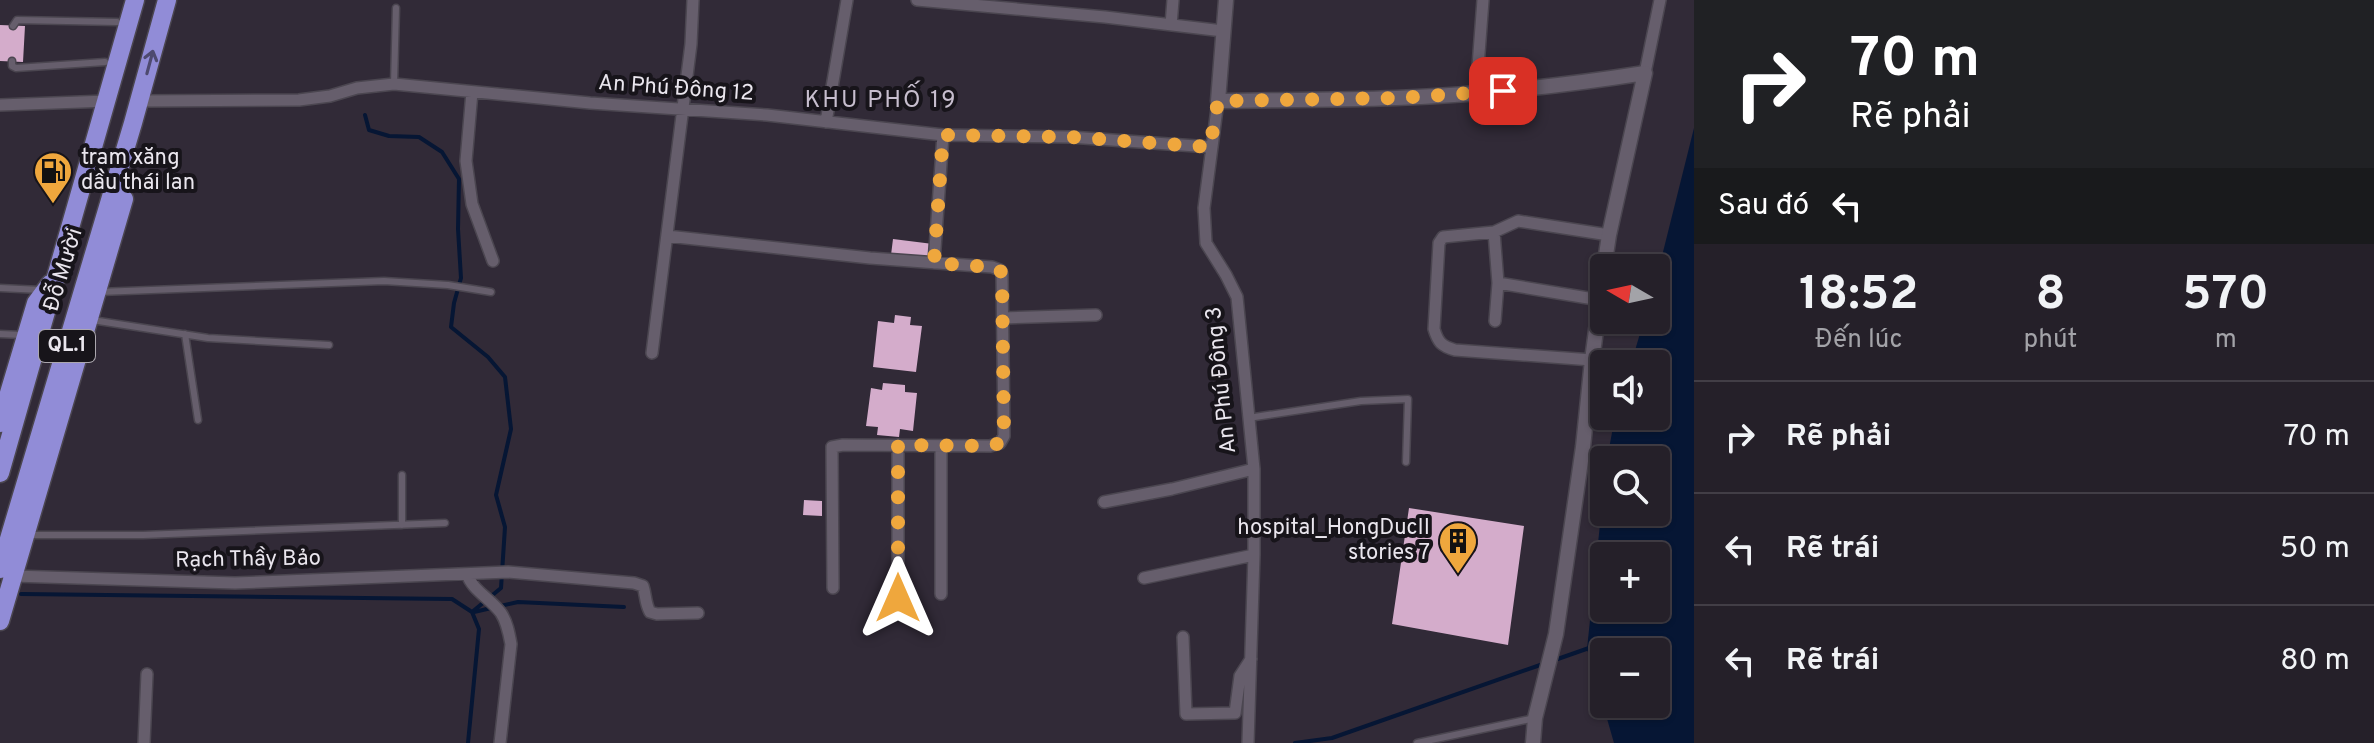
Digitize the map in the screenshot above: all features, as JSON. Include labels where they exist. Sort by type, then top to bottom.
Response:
[{"type":"highway","points":[[105,62],[123,0]]},
{"type":"highway","name":"Đỗ Mười","points":[[0,473],[135,0]]},
{"type":"highway","name":"Đỗ Mười","points":[[0,621],[7,573],[167,0]]},
{"type":"highway","name":"Đỗ Mười","points":[[105,62],[109,94]]},
{"type":"highway","points":[[109,94],[139,101]]},
{"type":"highway","name":"Đỗ Mười","points":[[7,573],[25,535],[137,153],[138,135],[133,123]]},
{"type":"highway","name":"Đỗ Mười","points":[[2,412],[36,303],[57,275]]},
{"type":"street","points":[[652,353],[691,44],[693,0]]},
{"type":"street","points":[[826,122],[847,0]]},
{"type":"street","points":[[917,0],[946,4],[1030,5],[1223,31]]},
{"type":"street","points":[[1171,25],[1173,0]]},
{"type":"street","name":"An Phú Đông 3","points":[[1226,0],[1218,101],[1204,208],[1206,243],[1237,297],[1254,469],[1248,743]]},
{"type":"street","points":[[1476,93],[1483,0]]},
{"type":"street","points":[[1606,254],[1660,0]]},
{"type":"street","points":[[1218,101],[1396,98],[1476,93],[1645,73]]},
{"type":"street","name":"An Phú Đông 12","points":[[139,101],[299,100],[394,84],[767,115],[943,135],[1070,137],[1210,147]]},
{"type":"street","points":[[472,92],[466,161],[472,204],[493,261]]},
{"type":"street","points":[[0,105],[109,94]]},
{"type":"street","points":[[934,263],[943,135]]},
{"type":"street","points":[[1590,360],[1455,350],[1443,346],[1437,341],[1434,329],[1440,239],[1494,232],[1518,221],[1609,235]]},
{"type":"street","points":[[1494,232],[1498,283],[1495,321]]},
{"type":"street","points":[[667,236],[1000,270],[1003,279],[1004,436],[1000,443],[990,446],[832,447],[833,588]]},
{"type":"street","points":[[1498,283],[1590,298]]},
{"type":"street","points":[[1003,318],[1096,315]]},
{"type":"street","points":[[1533,743],[1535,718],[1556,634],[1590,379]]},
{"type":"street","points":[[898,445],[898,598]]},
{"type":"street","points":[[941,446],[941,594]]},
{"type":"street","points":[[1104,502],[1254,469]]},
{"type":"street","points":[[1144,578],[1254,555]]},
{"type":"street","name":"Rạch Thầy Bảo","points":[[7,573],[235,583],[508,572],[634,583],[643,586],[650,612],[698,613]]},
{"type":"street","points":[[467,574],[471,583],[501,613],[509,629],[511,644],[500,743]]},
{"type":"street","points":[[1183,637],[1186,714],[1235,713],[1240,676],[1252,657]]},
{"type":"street","points":[[144,743],[147,674]]},
{"type":"lane","points":[[394,84],[396,8]]},
{"type":"lane","points":[[13,26],[17,20],[117,22]]},
{"type":"lane","points":[[12,61],[12,66],[16,68],[105,62]]},
{"type":"lane","points":[[96,292],[371,281],[448,285],[491,292]]},
{"type":"lane","points":[[0,288],[45,290]]},
{"type":"lane","points":[[88,320],[208,338],[329,345]]},
{"type":"lane","points":[[0,334],[26,335]]},
{"type":"lane","points":[[185,334],[198,420]]},
{"type":"lane","points":[[1248,418],[1361,401],[1408,399],[1406,462]]},
{"type":"lane","points":[[402,475],[402,525]]},
{"type":"lane","points":[[25,535],[143,535],[445,523]]},
{"type":"lane","points":[[1417,743],[1535,718]]},
{"type":"water","points":[[1694,128],[1694,743],[1614,743],[1607,718],[1670,718],[1670,638],[1590,638],[1590,659],[1587,649],[1590,620],[1670,622],[1670,542],[1598,542],[1600,526],[1670,526],[1670,446],[1610,446],[1612,430],[1670,430],[1670,350],[1635,350],[1640,334],[1670,334],[1670,254],[1662,254]]},
{"type":"building","points":[[0,25],[25,26],[23,62],[0,61]]},
{"type":"building","points":[[893,239],[933,244],[932,259],[891,255]]},
{"type":"building","points":[[895,315],[911,317],[910,325],[922,326],[916,372],[873,367],[878,321],[894,323]]},
{"type":"building","points":[[883,383],[905,385],[905,392],[917,393],[913,431],[900,429],[899,437],[877,435],[878,427],[866,426],[871,388],[882,390]]},
{"type":"building","points":[[804,500],[822,501],[822,516],[803,515]]},
{"type":"building","name":"hospital_HongDucII stories 7","points":[[1409,508],[1524,526],[1508,645],[1392,624]]},
{"type":"waterway","points":[[365,115],[369,130],[389,136],[419,137],[442,152],[459,179],[461,278],[451,327],[488,357],[505,377],[511,429],[496,495],[505,527],[501,588],[472,612]]},
{"type":"waterway","points":[[21,594],[452,599],[472,612],[479,629],[468,743]]},
{"type":"waterway","points":[[474,612],[518,602],[624,607]]},
{"type":"waterway","points":[[1552,661],[1589,648]]},
{"type":"waterway","points":[[1295,743],[1332,738],[1543,664]]},
{"type":"place","name":"trạm xăng dầu thái lan","points":[[53,205]]},
{"type":"place","name":"hospital_HongDucII stories 7","points":[[1458,575]]},
{"type":"district","name":"KHU PHỐ 19","points":[[881,101]]},
{"type":"route","points":[[898,598],[898,445],[990,446],[1000,443],[1004,436],[1002,274],[992,267],[934,263],[943,135],[1070,137],[1210,147],[1218,101],[1396,98],[1503,91]]}]
